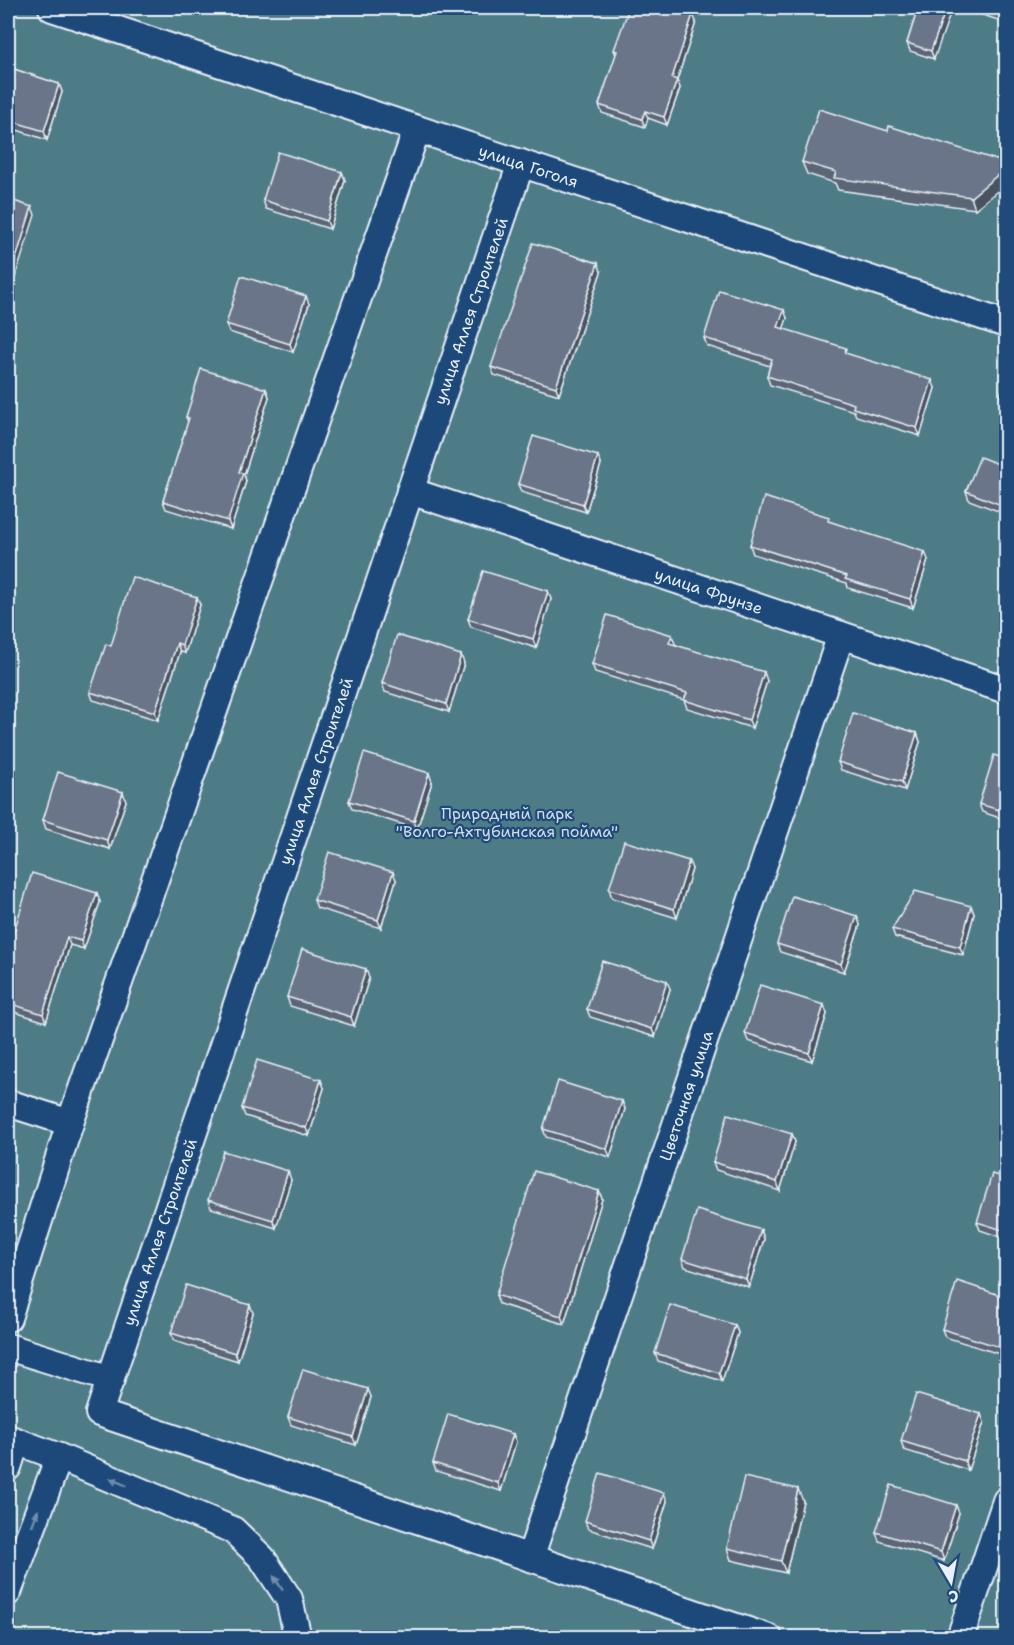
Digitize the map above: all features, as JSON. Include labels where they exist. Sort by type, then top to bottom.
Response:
[{"type":"street","name":"улица Гоголя","points":[[52,8],[1006,324]]},
{"type":"street","points":[[8,1318],[70,1123],[417,129]]},
{"type":"street","name":"улица Аллея Строителей","points":[[521,163],[99,1413],[530,1557]]},
{"type":"street","name":"улица Фрунзе","points":[[410,491],[1006,690]]},
{"type":"street","name":"Цветочная улица","points":[[530,1557],[841,635]]},
{"type":"street","points":[[8,1102],[70,1123]]},
{"type":"street","points":[[8,1347],[111,1379]]},
{"type":"street","points":[[8,1467],[12,1440],[58,1456],[233,1530],[262,1558],[289,1599],[298,1638]]},
{"type":"street","points":[[8,1592],[58,1456]]},
{"type":"street","points":[[960,1638],[1006,1501]]},
{"type":"street","points":[[530,1557],[769,1638]]},
{"type":"green space","name":"Природный парк \"Волго-Ахтубинская пойма\"","points":[[8,8],[1006,8],[1006,1637],[8,1637]]},
{"type":"building","points":[[629,8],[674,8],[693,14],[672,78],[677,80],[664,117],[645,111],[642,119],[599,105],[617,51],[614,50]]},
{"type":"building","points":[[918,8],[946,8],[931,51],[907,43]]},
{"type":"building","points":[[982,8],[1004,8],[1002,14]]},
{"type":"building","points":[[8,67],[59,84],[44,131],[8,120]]},
{"type":"building","points":[[819,109],[888,131],[889,126],[1006,163],[1006,168],[971,197],[834,178],[836,172],[802,162]]},
{"type":"building","points":[[278,152],[342,172],[327,221],[263,200]]},
{"type":"building","points":[[8,199],[32,207],[8,284]]},
{"type":"building","points":[[533,243],[598,263],[556,387],[491,367]]},
{"type":"building","points":[[241,276],[306,296],[290,344],[226,324]]},
{"type":"building","points":[[719,290],[784,310],[778,327],[846,348],[845,353],[932,380],[917,428],[853,408],[854,404],[767,376],[772,359],[704,338]]},
{"type":"building","points":[[201,369],[266,389],[239,472],[243,473],[228,521],[163,501],[189,418],[186,417]]},
{"type":"building","points":[[1006,377],[1006,398],[1000,396]]},
{"type":"building","points":[[533,436],[598,456],[583,504],[518,484]]},
{"type":"building","points":[[980,457],[1006,467],[1006,507],[966,491]]},
{"type":"building","points":[[764,497],[829,517],[828,521],[925,552],[910,599],[845,579],[847,576],[750,545]]},
{"type":"building","points":[[483,571],[548,591],[533,639],[468,619]]},
{"type":"building","points":[[132,577],[197,597],[182,645],[177,643],[155,712],[90,692],[106,644],[111,646]]},
{"type":"building","points":[[607,615],[672,635],[669,643],[764,672],[749,720],[684,700],[687,693],[592,664]]},
{"type":"building","points":[[397,635],[461,655],[446,704],[382,683]]},
{"type":"building","points":[[853,713],[917,733],[902,782],[838,762]]},
{"type":"building","points":[[364,753],[429,773],[414,821],[349,801]]},
{"type":"building","points":[[994,755],[1006,759],[1006,812],[979,804]]},
{"type":"building","points":[[58,772],[123,792],[107,840],[43,820]]},
{"type":"building","points":[[624,841],[689,861],[674,909],[609,889]]},
{"type":"building","points":[[329,852],[393,872],[378,920],[314,900]]},
{"type":"building","points":[[32,873],[97,893],[81,941],[67,937],[43,1014],[8,1003],[8,951]]},
{"type":"building","points":[[915,891],[971,906],[960,947],[892,929]]},
{"type":"building","points":[[792,896],[857,916],[841,964],[777,944]]},
{"type":"building","points":[[302,949],[366,969],[351,1017],[287,997]]},
{"type":"building","points":[[602,961],[667,981],[652,1029],[587,1009]]},
{"type":"building","points":[[760,985],[824,1005],[809,1053],[745,1033]]},
{"type":"building","points":[[257,1060],[321,1080],[306,1128],[242,1108]]},
{"type":"building","points":[[558,1081],[622,1101],[607,1149],[543,1129]]},
{"type":"building","points":[[728,1114],[792,1134],[777,1182],[713,1162]]},
{"type":"building","points":[[223,1151],[288,1171],[273,1220],[208,1200]]},
{"type":"building","points":[[534,1171],[599,1191],[561,1316],[496,1295]]},
{"type":"building","points":[[992,1174],[1006,1178],[1006,1231],[977,1222]]},
{"type":"building","points":[[697,1210],[761,1230],[746,1279],[682,1259]]},
{"type":"building","points":[[957,1281],[1006,1297],[1006,1349],[942,1329]]},
{"type":"building","points":[[186,1285],[250,1305],[235,1353],[171,1333]]},
{"type":"building","points":[[670,1305],[735,1325],[719,1373],[655,1353]]},
{"type":"building","points":[[303,1369],[368,1389],[353,1437],[288,1417]]},
{"type":"building","points":[[916,1394],[981,1414],[965,1461],[901,1441]]},
{"type":"building","points":[[448,1414],[513,1434],[498,1483],[433,1463]]},
{"type":"building","points":[[600,1473],[664,1493],[649,1541],[585,1521]]},
{"type":"building","points":[[744,1477],[798,1489],[781,1561],[727,1548]]},
{"type":"building","points":[[891,1485],[956,1505],[941,1552],[876,1532]]}]
